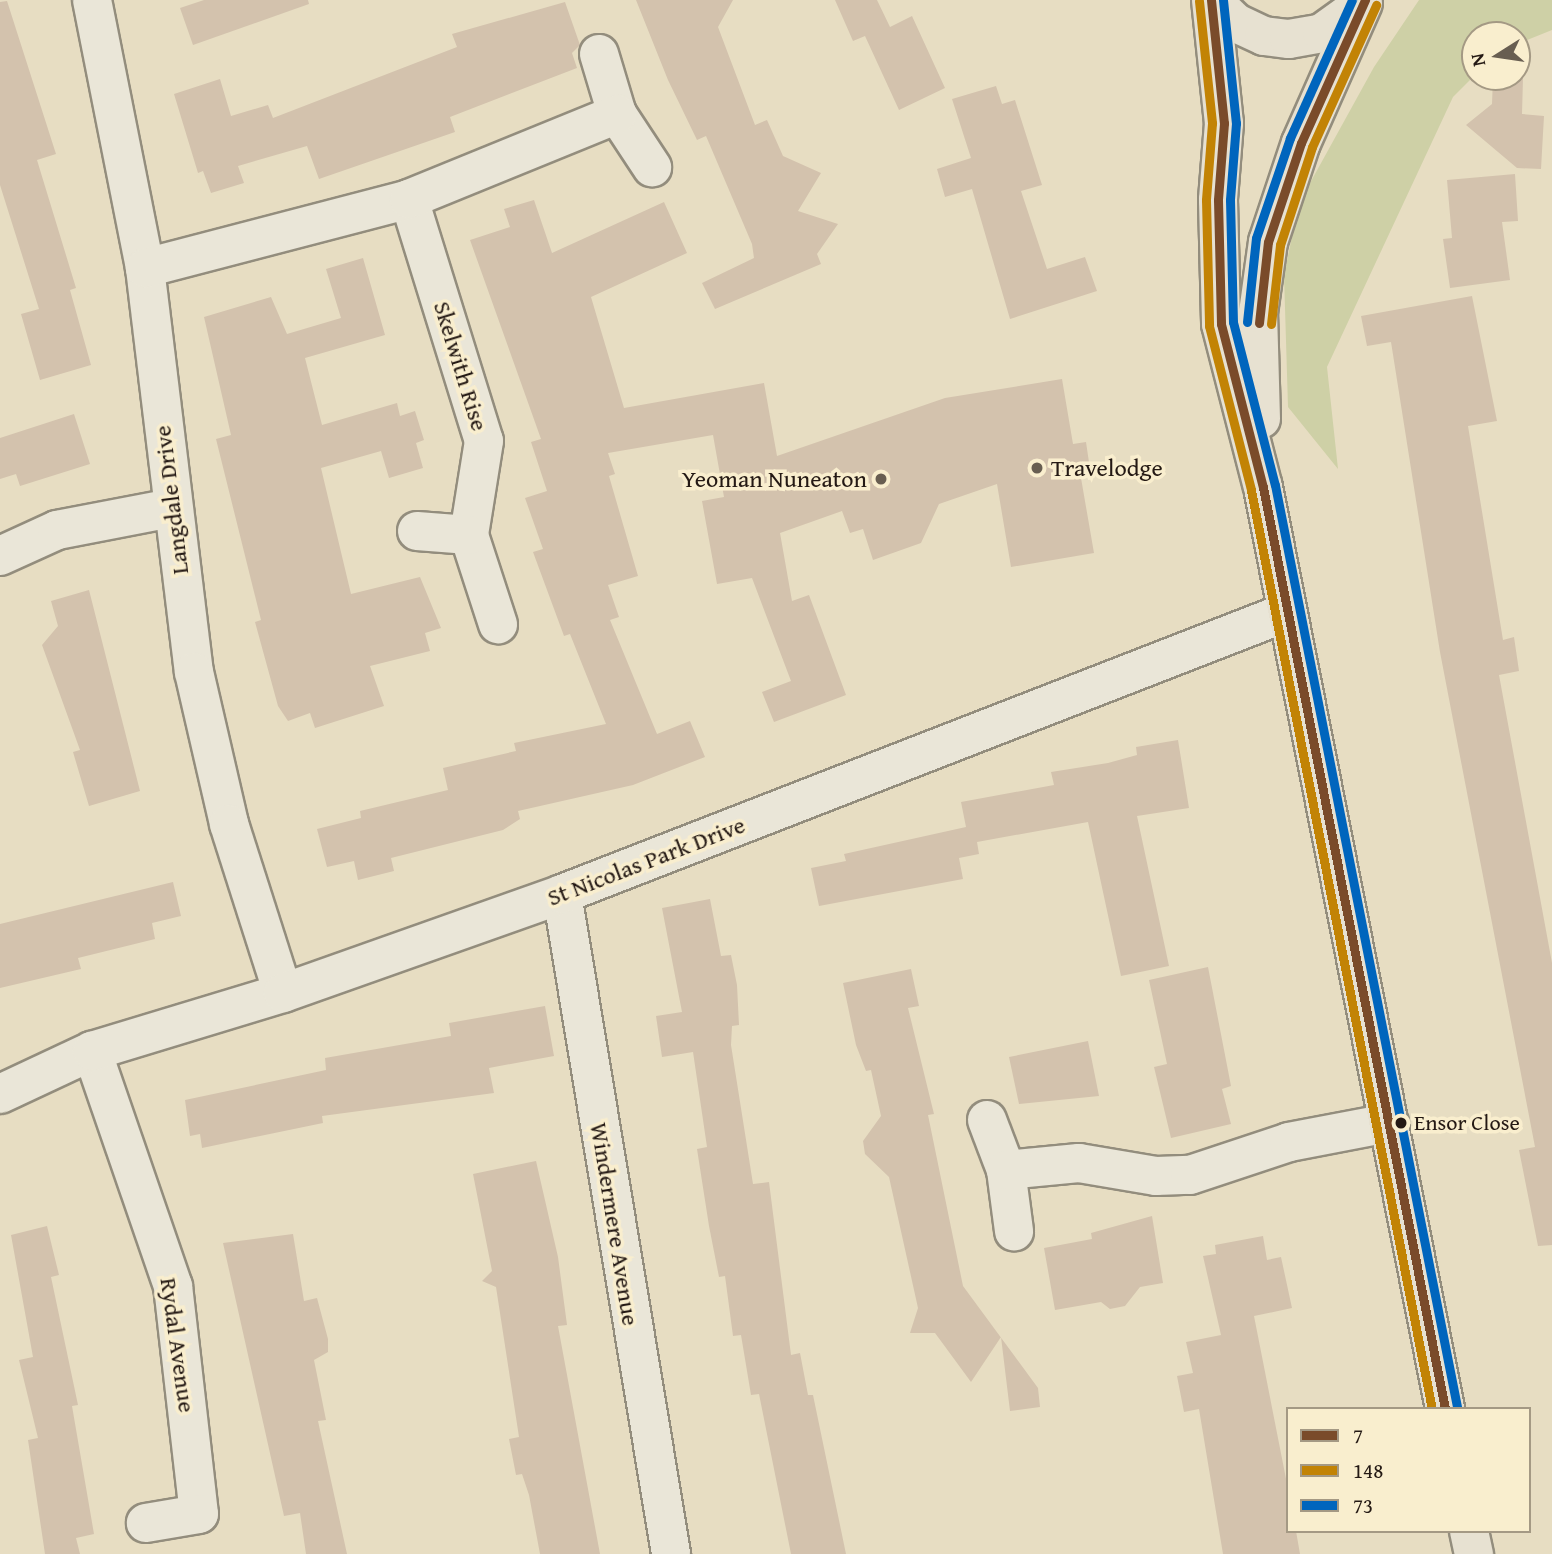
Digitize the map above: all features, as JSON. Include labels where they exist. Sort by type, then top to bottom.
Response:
[{"type":"main road","points":[[1212,0],[1236,23],[1264,36],[1289,39],[1322,33],[1364,1]]},
{"type":"main road","points":[[1212,0],[1224,123],[1218,200],[1220,324],[1263,487],[1445,1407]]},
{"type":"main road","points":[[1263,487],[1258,313],[1268,242],[1301,143],[1364,1]]},
{"type":"main road","points":[[1469,1533],[1474,1554]]},
{"type":"street","name":"Langdale Drive","points":[[92,0],[145,268],[171,508],[200,698],[229,824],[283,993]]},
{"type":"street","points":[[599,54],[617,114],[652,167]]},
{"type":"street","points":[[145,268],[409,199],[617,114]]},
{"type":"street","name":"Skelwith Rise","points":[[409,199],[484,441],[468,534],[498,624]]},
{"type":"street","points":[[0,556],[57,530],[171,508]]},
{"type":"street","points":[[417,531],[468,534]]},
{"type":"street","name":"St Nicolas Park Drive","points":[[0,1094],[92,1051],[283,993],[562,894],[1287,612]]},
{"type":"street","name":"Windermere Avenue","points":[[562,894],[671,1554]]},
{"type":"street","name":"Rydal Avenue","points":[[92,1051],[173,1286],[198,1514],[146,1523]]},
{"type":"street","points":[[987,1119],[1006,1170],[1014,1231]]},
{"type":"street","points":[[1006,1170],[1079,1163],[1156,1176],[1190,1175],[1289,1142],[1389,1123]]},
{"type":"green space","points":[[1419,0],[1552,0],[1552,30],[1531,38],[1531,21],[1461,21],[1461,89],[1453,97],[1327,367],[1338,469],[1288,407],[1284,275],[1299,203],[1374,67]]},
{"type":"building","points":[[204,0],[308,0],[309,4],[193,45],[180,8]]},
{"type":"building","points":[[636,0],[733,0],[718,27],[755,125],[767,120],[783,156],[821,173],[798,211],[838,224],[817,254],[821,264],[715,309],[702,283],[754,258],[752,244],[706,136],[697,140],[668,80]]},
{"type":"building","points":[[835,0],[877,0],[890,27],[912,16],[945,88],[899,110],[865,36],[853,41]]},
{"type":"building","points":[[7,1],[56,154],[37,160],[76,288],[70,290],[91,365],[40,380],[21,314],[39,309],[0,185],[0,2]]},
{"type":"building","points":[[565,2],[580,45],[572,53],[577,68],[450,117],[455,132],[319,179],[307,146],[238,166],[244,183],[211,193],[203,171],[198,173],[174,94],[220,79],[231,116],[268,105],[273,118],[457,47],[452,34]]},
{"type":"building","points":[[996,86],[1002,104],[1015,100],[1042,185],[1021,191],[1047,269],[1085,257],[1097,291],[1010,319],[972,189],[945,197],[937,169],[971,158],[952,99]]},
{"type":"building","points":[[1492,91],[1523,91],[1522,114],[1544,116],[1541,169],[1517,168],[1466,125],[1492,104]]},
{"type":"building","points":[[1515,174],[1518,221],[1502,222],[1510,280],[1450,288],[1443,239],[1452,238],[1447,180]]},
{"type":"building","points":[[534,200],[552,253],[664,202],[687,253],[591,297],[624,408],[764,383],[777,456],[945,398],[1062,379],[1073,444],[1086,442],[1091,476],[1081,478],[1094,553],[1011,567],[997,484],[939,504],[921,543],[873,560],[863,529],[850,533],[842,511],[780,533],[792,601],[809,595],[846,695],[774,722],[762,692],[791,681],[752,578],[717,584],[702,501],[724,497],[713,435],[608,453],[615,474],[609,476],[638,576],[608,585],[619,617],[610,620],[657,734],[690,721],[705,757],[633,785],[518,811],[520,819],[503,830],[391,858],[394,871],[358,880],[354,861],[327,867],[317,829],[361,818],[360,811],[448,790],[443,768],[516,751],[514,743],[606,724],[570,634],[564,636],[533,552],[543,549],[525,498],[547,491],[531,442],[541,439],[470,240],[510,227],[504,209]]},
{"type":"building","points":[[363,258],[385,335],[305,358],[322,425],[397,403],[400,416],[415,411],[424,440],[416,443],[423,468],[389,478],[381,451],[321,468],[351,594],[420,577],[441,628],[425,633],[430,651],[370,666],[384,706],[315,728],[310,713],[288,721],[278,706],[255,622],[261,620],[216,439],[231,435],[204,317],[271,297],[287,334],[341,318],[326,269]]},
{"type":"building","points":[[1472,296],[1497,421],[1468,426],[1503,640],[1514,637],[1519,671],[1499,675],[1552,963],[1552,1245],[1538,1246],[1519,1150],[1535,1147],[1440,652],[1391,342],[1367,346],[1361,316]]},
{"type":"building","points":[[74,414],[90,464],[20,486],[16,474],[0,479],[0,438]]},
{"type":"building","points":[[89,590],[140,791],[89,806],[73,752],[80,750],[42,645],[58,626],[51,601]]},
{"type":"building","points":[[1178,740],[1189,808],[1137,816],[1169,966],[1121,976],[1088,822],[977,842],[979,854],[959,858],[963,879],[819,906],[811,868],[846,861],[844,854],[966,827],[961,802],[1054,785],[1051,772],[1108,763],[1137,755],[1136,747]]},
{"type":"building","points":[[173,882],[181,916],[152,923],[155,939],[78,958],[81,969],[0,988],[0,924]]},
{"type":"building","points":[[710,899],[721,956],[731,955],[737,985],[739,1025],[732,1026],[731,1045],[753,1184],[769,1182],[791,1355],[800,1353],[808,1395],[813,1395],[846,1554],[791,1554],[759,1394],[751,1395],[741,1335],[733,1336],[725,1276],[719,1277],[709,1226],[697,1149],[707,1147],[693,1052],[662,1057],[656,1016],[682,1012],[662,908]]},
{"type":"building","points":[[1208,967],[1231,1086],[1222,1089],[1231,1124],[1171,1138],[1154,1067],[1167,1064],[1149,980]]},
{"type":"building","points":[[911,969],[919,1006],[908,1008],[934,1114],[928,1115],[963,1286],[1001,1337],[971,1382],[935,1333],[910,1333],[918,1308],[889,1177],[865,1154],[863,1141],[881,1116],[871,1070],[866,1071],[856,1045],[843,983]]},
{"type":"building","points":[[545,1006],[554,1056],[489,1068],[494,1093],[322,1116],[323,1123],[202,1148],[200,1134],[190,1136],[185,1100],[326,1070],[325,1058],[451,1036],[449,1023]]},
{"type":"building","points":[[1088,1041],[1099,1096],[1019,1104],[1009,1057]]},
{"type":"building","points":[[536,1161],[558,1257],[567,1325],[558,1326],[600,1554],[540,1554],[529,1495],[522,1474],[516,1475],[509,1439],[519,1437],[496,1287],[482,1281],[492,1271],[473,1174]]},
{"type":"building","points":[[1152,1216],[1163,1283],[1140,1287],[1125,1306],[1110,1309],[1101,1302],[1055,1310],[1044,1248],[1092,1239],[1091,1233]]},
{"type":"building","points":[[47,1226],[59,1275],[51,1277],[78,1405],[72,1406],[94,1534],[76,1538],[80,1554],[45,1554],[28,1440],[38,1438],[19,1360],[33,1357],[11,1235]]},
{"type":"building","points":[[293,1234],[304,1301],[317,1298],[328,1339],[328,1352],[314,1360],[326,1420],[318,1421],[347,1554],[306,1554],[300,1513],[284,1516],[223,1243]]},
{"type":"building","points":[[1263,1236],[1267,1260],[1281,1257],[1292,1308],[1254,1316],[1286,1479],[1286,1533],[1296,1533],[1300,1554],[1223,1554],[1199,1409],[1184,1412],[1177,1376],[1193,1373],[1186,1342],[1221,1335],[1203,1256],[1216,1254],[1215,1245]]},
{"type":"building","points":[[1001,1338],[1038,1388],[1040,1407],[1010,1411]]},
{"type":"transit line","name":"7","points":[[1211,0],[1224,123],[1218,200],[1221,324],[1263,487],[1445,1407]]},
{"type":"transit line","name":"73","points":[[1223,0],[1236,123],[1230,200],[1233,322],[1275,485],[1457,1407]]},
{"type":"transit line","name":"73","points":[[1247,322],[1256,238],[1290,138],[1352,0]]},
{"type":"transit line","name":"7","points":[[1259,323],[1268,242],[1301,143],[1365,0]]},
{"type":"transit line","name":"148","points":[[1199,1],[1212,123],[1206,200],[1209,326],[1251,490],[1432,1407]]},
{"type":"transit line","name":"148","points":[[1271,324],[1280,245],[1312,147],[1376,5]]},
{"type":"place","name":"Travelodge","points":[[1037,468]]},
{"type":"place","name":"Yeoman Nuneaton","points":[[881,479]]},
{"type":"place","name":"Ensor Close","points":[[1401,1123]]}]
